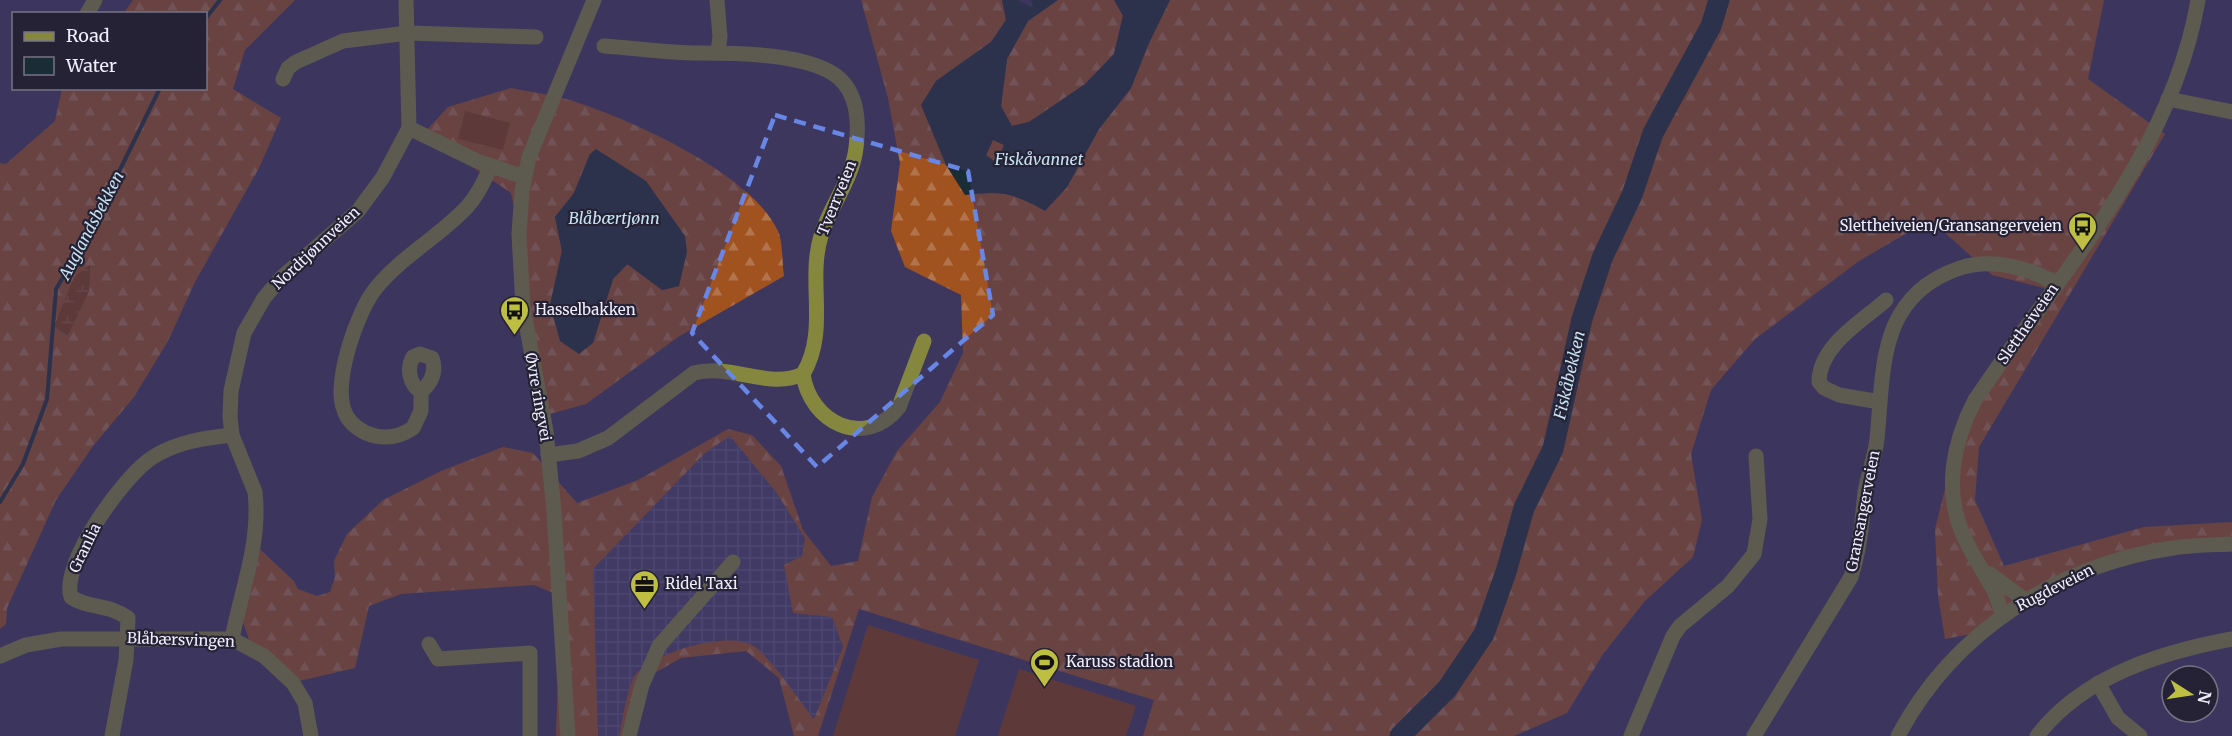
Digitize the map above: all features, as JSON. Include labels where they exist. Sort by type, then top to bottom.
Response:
[{"type":"street","name":"Nordtjønnveien","points":[[232,639],[253,547],[257,503],[248,469],[232,435],[231,391],[236,362],[250,320],[281,278],[358,211],[383,177],[409,128],[406,0]]},
{"type":"street","name":"Øvre ringvei","points":[[568,736],[559,566],[548,455],[521,282],[519,234],[524,177],[537,131],[594,0]]},
{"type":"street","points":[[717,0],[720,37],[718,51]]},
{"type":"street","name":"Slettheiveien","points":[[2003,615],[1963,535],[1956,510],[1953,485],[1954,452],[1959,433],[1976,399],[2128,179],[2168,99],[2188,42],[2198,0]]},
{"type":"street","points":[[283,79],[288,68],[296,62],[332,45],[352,39],[408,33],[536,37]]},
{"type":"street","name":"Tverrveien","points":[[603,46],[699,53],[718,51],[780,58],[829,72],[840,79],[854,104],[857,131],[854,161],[821,234],[816,265],[815,339],[808,365],[803,374]]},
{"type":"street","points":[[2168,99],[2232,112]]},
{"type":"street","points":[[409,128],[491,166],[524,177]]},
{"type":"street","points":[[421,392],[419,418],[413,428],[405,433],[382,438],[360,430],[344,411],[341,398],[350,344],[374,290],[404,258],[466,208],[491,166]]},
{"type":"street","name":"Gransangerveien","points":[[1754,736],[1851,577],[1861,536],[1865,493],[1877,442],[1885,350],[1889,337],[1906,306],[1929,284],[1955,270],[1982,264],[2032,272],[2056,284]]},
{"type":"street","points":[[1880,402],[1830,392],[1820,382],[1819,376],[1828,357],[1845,334],[1886,300]]},
{"type":"street","points":[[548,455],[578,451],[608,438],[694,373],[707,370],[772,378],[794,378],[803,374],[807,392],[821,414],[841,426],[874,427],[899,407],[924,341]]},
{"type":"street","name":"Granlia","points":[[112,736],[126,660],[129,625],[124,615],[111,609],[81,603],[70,597],[68,589],[71,577],[91,533],[112,498],[151,458],[194,440],[232,435]]},
{"type":"street","points":[[1631,736],[1673,636],[1680,626],[1737,576],[1754,554],[1760,519],[1756,456]]},
{"type":"street","name":"Rugdeveien","points":[[1898,736],[1915,705],[1943,669],[2003,615],[2025,600],[2075,574],[2118,560],[2173,548],[2232,544]]},
{"type":"street","points":[[630,736],[642,685],[659,646],[733,562]]},
{"type":"street","name":"Slettheiveien","points":[[1979,564],[1997,581],[2025,600]]},
{"type":"street","name":"Blåbærsvingen","points":[[0,656],[48,640],[232,639],[264,656],[293,683],[305,703],[311,736]]},
{"type":"street","points":[[2037,736],[2061,712],[2097,683],[2158,658],[2232,639]]},
{"type":"street","points":[[429,644],[438,659],[530,653],[530,736]]},
{"type":"street","points":[[2097,683],[2118,718],[2140,736]]},
{"type":"highlighted area","points":[[775,115],[968,171],[993,315],[817,467],[692,333]]},
{"type":"shaded area","points":[[730,436],[776,492],[805,538],[802,556],[832,617],[843,647],[814,719],[754,645],[719,640],[659,659],[635,676],[619,736],[598,736],[593,569],[705,453]]},
{"type":"green space","points":[[133,0],[295,0],[245,50],[233,89],[281,118],[259,168],[195,282],[168,341],[134,397],[93,446],[56,500],[7,608],[6,624],[0,629],[0,163],[6,164],[55,121],[62,90],[207,90],[207,12],[125,12]],"holes":[[[90,265],[89,291],[67,335],[54,326]]]},
{"type":"green space","points":[[861,0],[1002,0],[1006,20],[991,42],[936,81],[965,195],[1006,194],[1045,210],[1067,187],[1099,129],[1131,88],[1170,0],[2104,0],[2088,79],[2165,134],[1979,447],[1975,500],[2004,566],[2144,527],[2232,522],[2232,549],[2090,563],[1976,633],[1945,639],[1938,596],[1935,529],[1951,465],[1977,404],[2048,289],[1992,275],[1942,230],[1917,227],[1859,261],[1755,339],[1711,390],[1691,454],[1702,520],[1693,557],[1645,601],[1603,654],[1567,713],[1514,736],[1143,736],[1154,700],[859,609],[818,736],[794,736],[779,678],[746,651],[681,658],[644,679],[632,736],[619,736],[628,694],[636,674],[659,658],[675,651],[708,642],[740,641],[752,645],[775,667],[814,719],[843,647],[832,617],[793,613],[784,565],[802,556],[805,538],[776,492],[730,436],[705,453],[593,569],[598,736],[556,736],[561,596],[534,585],[401,594],[369,606],[355,668],[295,682],[252,648],[237,605],[250,540],[294,581],[298,589],[317,596],[330,592],[335,577],[334,561],[347,534],[383,500],[441,471],[503,447],[533,453],[577,503],[638,480],[728,429],[752,435],[781,466],[803,530],[831,566],[858,561],[872,497],[897,451],[940,402],[963,353],[961,295],[905,267],[891,231],[900,163],[888,98]]},
{"type":"green space","points":[[1058,0],[1114,0],[1123,15],[1114,54],[1085,85],[1029,122],[1011,126],[1001,106],[1007,59],[1028,21]]},
{"type":"green space","points":[[511,88],[573,101],[657,135],[717,169],[743,189],[764,210],[780,236],[784,276],[678,337],[586,404],[546,415],[527,378],[522,315],[523,249],[511,193],[462,160],[426,131],[448,107]],"holes":[[[590,154],[679,286],[663,290],[628,264],[613,279],[593,343],[550,305],[562,251],[555,217],[574,193]]]},
{"type":"green space","points":[[465,111],[510,123],[503,150],[458,139]]},
{"type":"green space","points":[[993,139],[1004,145],[997,163],[986,156]]},
{"type":"green space","points":[[90,265],[89,291],[68,335],[54,326],[74,277]]},
{"type":"green space","points":[[868,625],[979,660],[955,736],[833,736]]},
{"type":"green space","name":"Karuss stadion","points":[[1019,669],[1136,706],[1126,736],[998,736]]},
{"type":"water","name":"Fiskåvannet","points":[[1002,0],[1018,0],[1033,8],[1031,0],[1058,0],[1028,21],[1007,59],[1001,106],[1012,126],[1029,122],[1085,84],[1114,54],[1123,16],[1114,0],[1170,0],[1131,88],[1099,129],[1067,187],[1045,211],[1006,194],[965,195],[946,165],[921,105],[936,81],[991,42],[1006,20]],"holes":[[[993,140],[1004,145],[997,163],[986,155]]]},
{"type":"water","name":"Blåbærtjønn","points":[[596,149],[646,181],[685,236],[687,252],[679,286],[662,290],[627,264],[613,279],[593,343],[579,354],[560,341],[550,305],[562,251],[555,217],[574,193],[590,154]]},
{"type":"waterway","name":"Auglandsbekken","points":[[207,17],[220,0]]},
{"type":"waterway","name":"Fiskåbekken","points":[[1400,736],[1447,689],[1484,634],[1506,572],[1524,508],[1553,449],[1582,319],[1603,256],[1632,195],[1653,133],[1711,26],[1719,0]]},
{"type":"waterway","name":"Auglandsbekken","points":[[0,502],[23,464],[47,399],[56,289],[89,233],[159,90]]},
{"type":"place","name":"Slettheiveien/Gransangerveien","points":[[2083,252]]},
{"type":"place","name":"Hasselbakken","points":[[514,336]]},
{"type":"place","name":"Ridel Taxi","points":[[644,610]]},
{"type":"place","name":"Karuss stadion","points":[[1045,688]]}]
